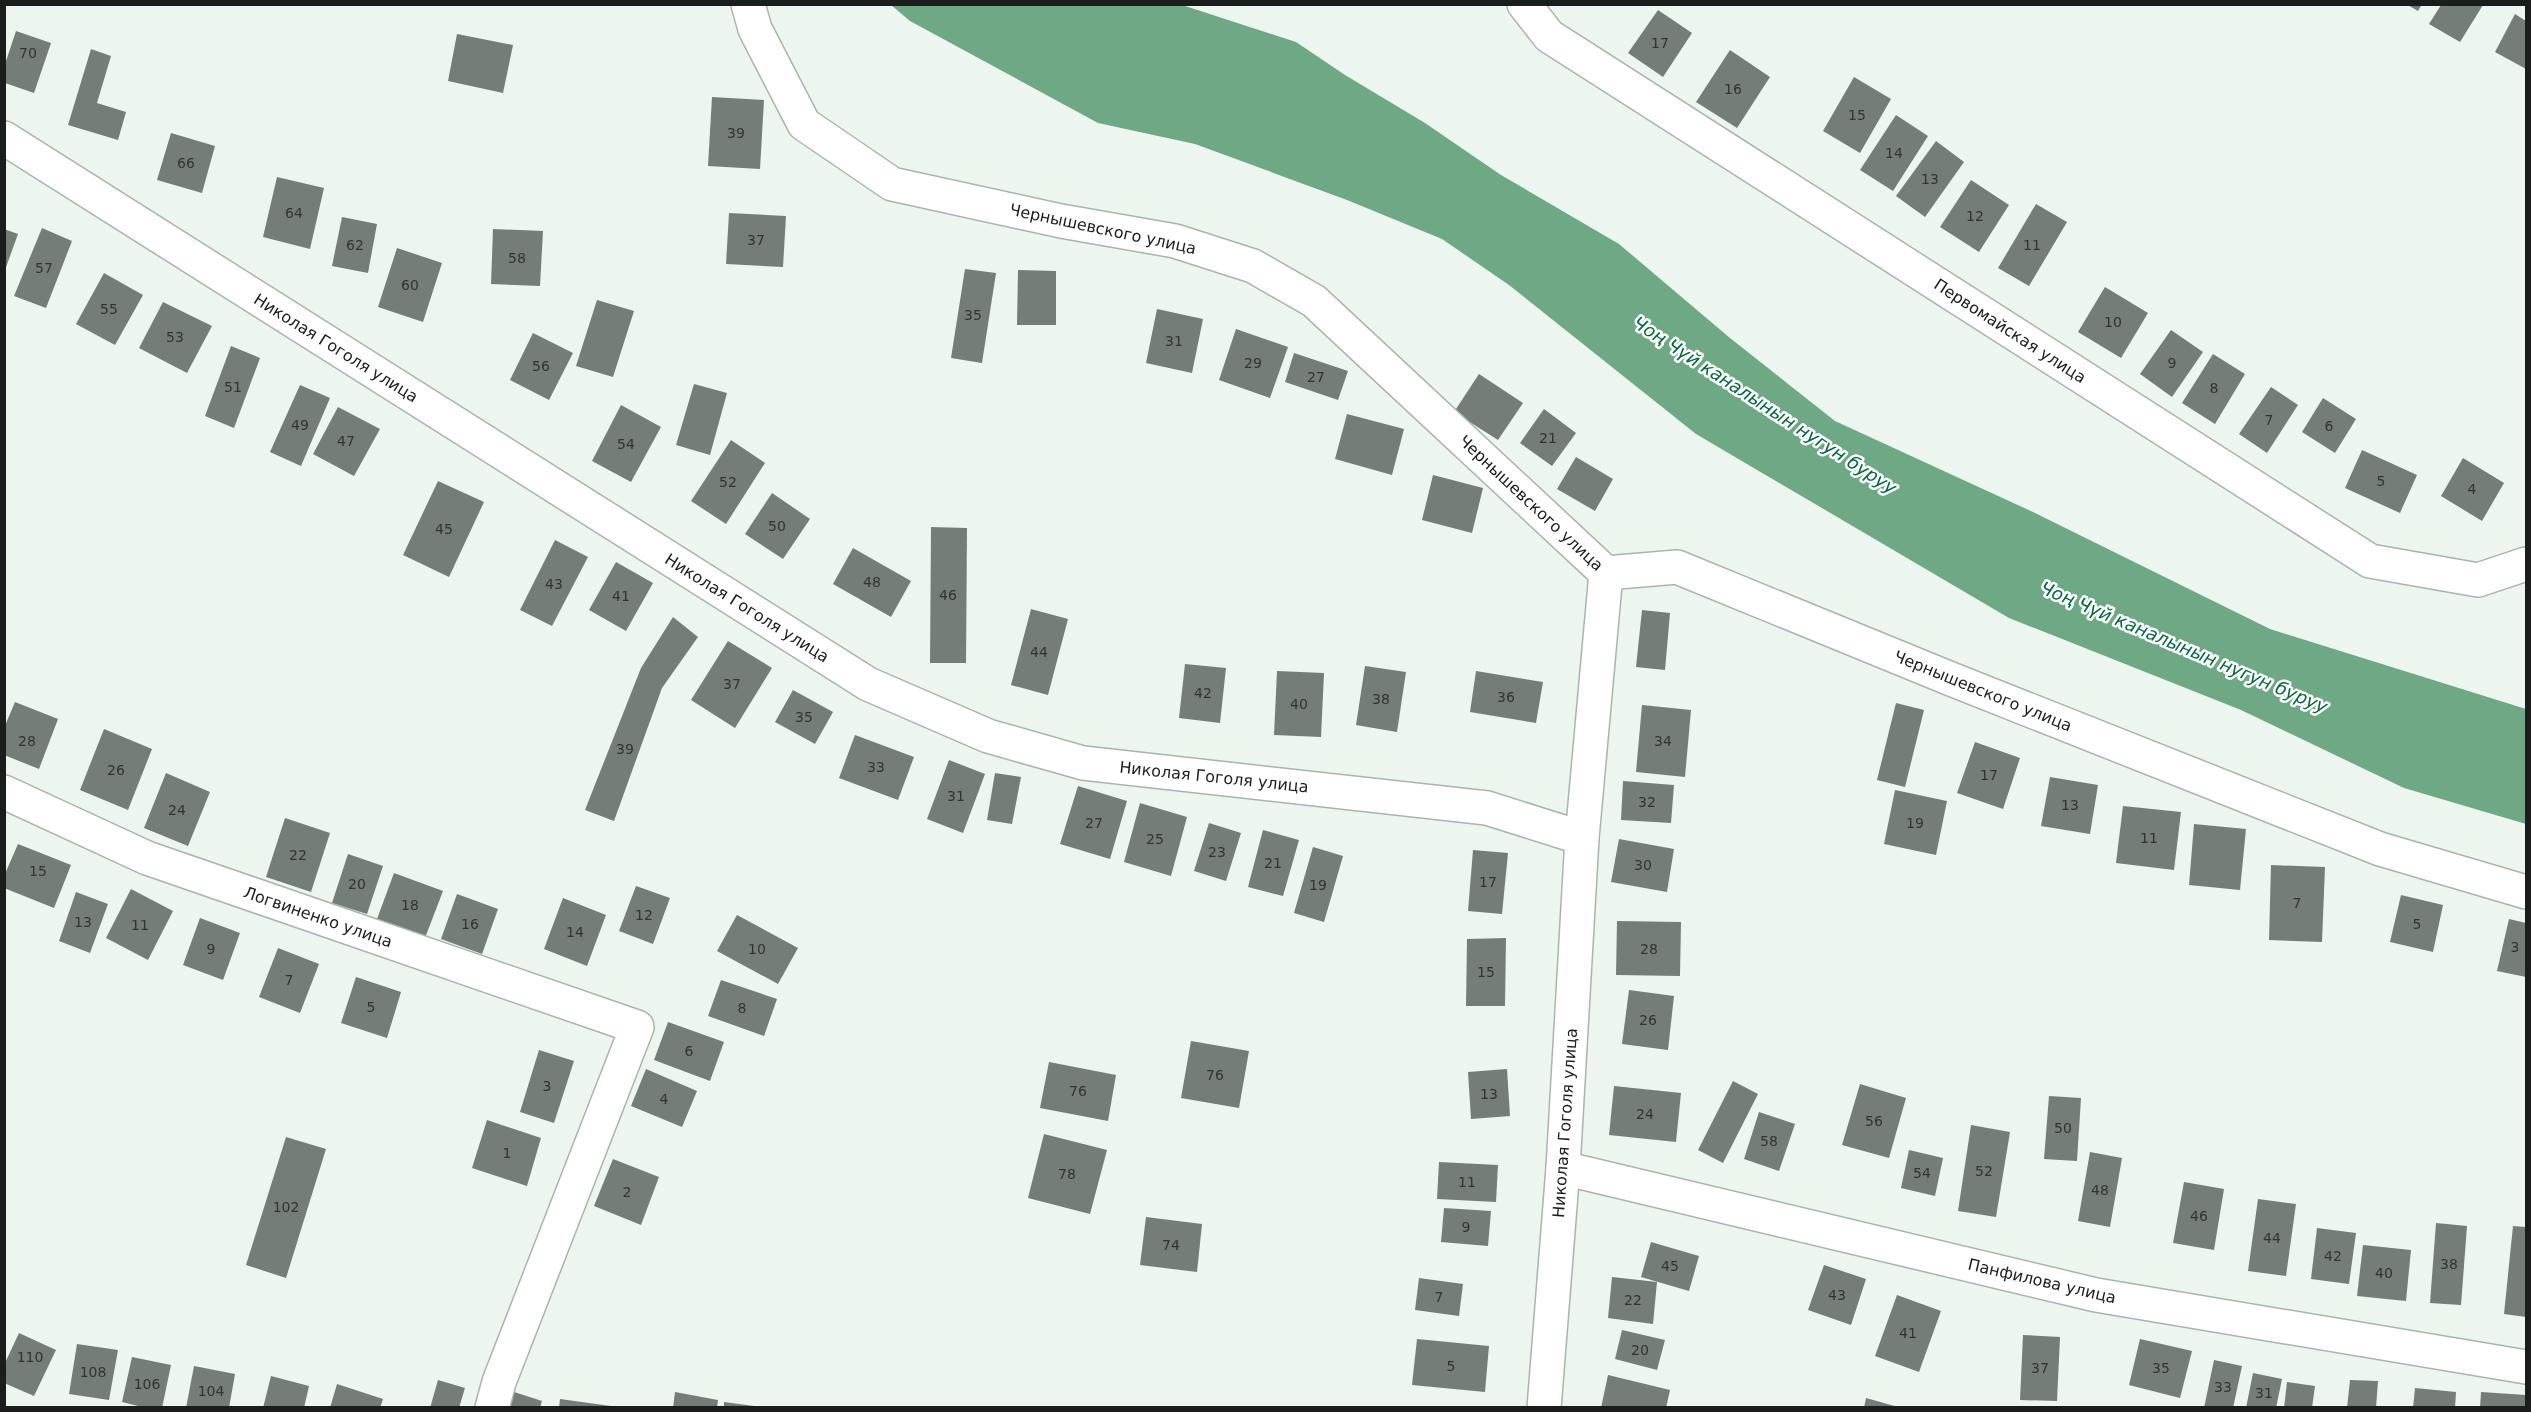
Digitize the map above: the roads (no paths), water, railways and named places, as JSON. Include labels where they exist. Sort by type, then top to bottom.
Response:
[{"type":"street","name":"Чернышевского улица","points":[[748,4],[755,29],[804,124],[892,184],[1061,221],[1174,240],[1253,266],[1314,302],[1606,573],[1677,567],[1951,679],[2380,849],[2526,892]]},
{"type":"street","name":"Первомайская улица","points":[[1524,4],[1549,36],[2370,561],[2478,580],[2526,564]]},
{"type":"street","name":"Николая Гоголя улица","points":[[4,138],[868,684],[988,736],[1083,763],[1487,808],[1582,838]]},
{"type":"street","name":"Николая Гоголя улица","points":[[1544,1407],[1563,1168],[1582,838],[1606,573]]},
{"type":"street","name":"Логвиненко улица","points":[[4,792],[147,858],[637,1027],[498,1382],[492,1407]]},
{"type":"street","name":"Панфилова улица","points":[[1563,1168],[2096,1295],[2526,1367]]},
{"type":"water","name":"Чоң Чүй каналынын нугун буруу","points":[[891,5],[1182,5],[1296,42],[1345,75],[1425,123],[1501,175],[1619,244],[1730,338],[1835,421],[2033,512],[2270,629],[2526,709],[2526,824],[2404,788],[2241,710],[2009,618],[1696,434],[1509,285],[1442,239],[1347,200],[1195,144],[1098,123],[910,21]]}]
